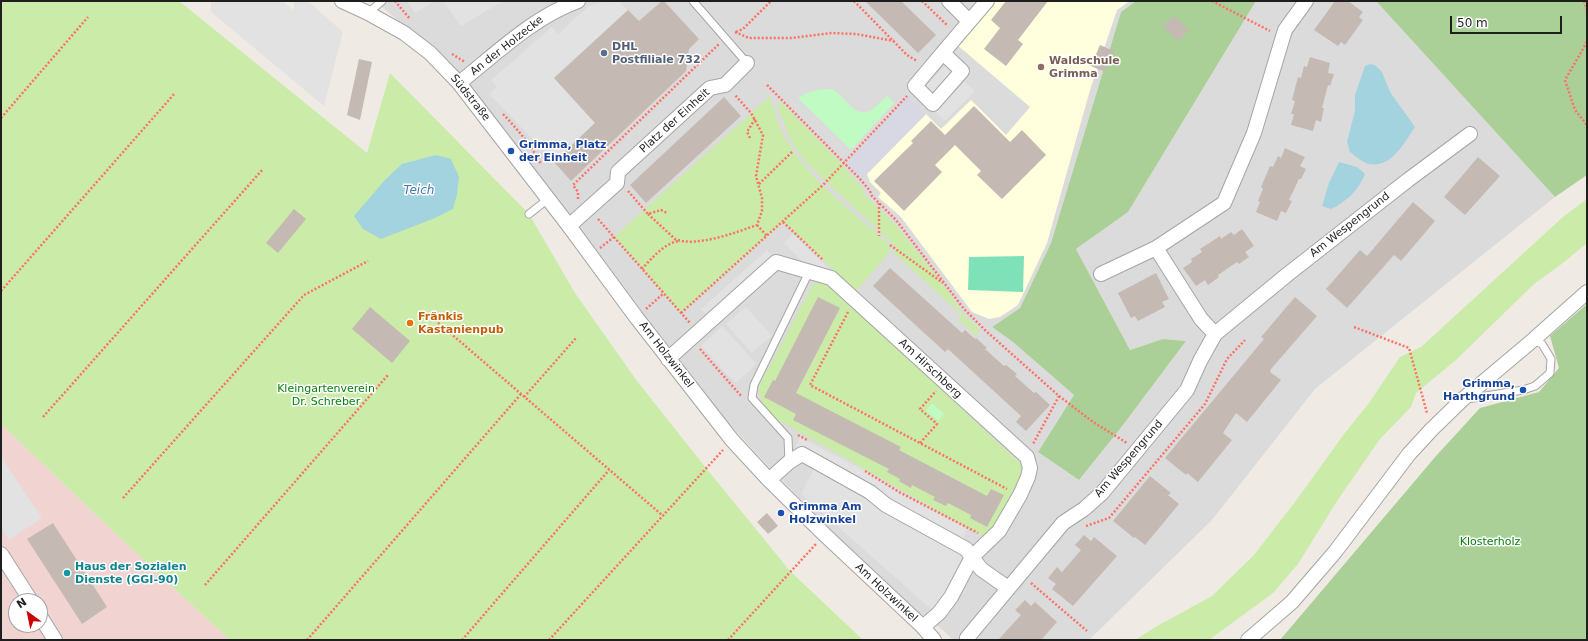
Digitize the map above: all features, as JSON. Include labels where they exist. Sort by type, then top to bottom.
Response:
[{"type":"street","name":"Südstraße","points":[[342,1],[368,13],[404,33],[430,53],[459,83],[569,226]]},
{"type":"street","name":"An der Holzecke","points":[[459,83],[529,27],[563,6],[578,1]]},
{"type":"street","points":[[949,1],[969,21]]},
{"type":"street","points":[[943,52],[962,71],[933,104],[915,86],[943,52],[957,36],[969,21],[987,1]]},
{"type":"street","points":[[1101,274],[1156,248],[1224,203],[1254,133],[1285,30],[1306,1]]},
{"type":"street","name":"Platz der Einheit","points":[[569,226],[585,205],[617,184],[618,172],[710,88],[725,85],[747,63]]},
{"type":"street","name":"Am Wespengrund","points":[[967,638],[1063,523],[1084,509],[1102,493],[1188,390],[1200,361],[1215,334],[1294,269],[1408,180],[1470,134]]},
{"type":"street","name":"Am Holzwinkel","points":[[569,226],[636,317],[732,440],[769,480],[923,627],[934,640]]},
{"type":"street","points":[[1156,248],[1201,319],[1215,334]]},
{"type":"street","name":"Am Hirschberg","points":[[668,359],[776,262],[831,278],[1027,457]]},
{"type":"street","points":[[1248,640],[1292,602],[1335,552],[1409,454],[1432,429],[1587,292]]},
{"type":"street","points":[[769,480],[789,462],[802,454],[870,492],[886,505],[966,549],[981,569],[1008,588]]},
{"type":"street","points":[[923,627],[939,613],[951,597],[972,557],[999,531],[1020,495],[1029,472],[1030,468],[1027,457]]},
{"type":"street","points":[[1,554],[26,593]]},
{"type":"street","points":[[48,629],[55,640]]},
{"type":"lane","points":[[368,13],[382,1]]},
{"type":"lane","name":"Platz der Einheit","points":[[696,3],[717,30],[747,63]]},
{"type":"lane","points":[[529,214],[548,199]]},
{"type":"lane","points":[[789,462],[788,438],[752,398],[754,385],[809,272]]},
{"type":"lane","points":[[1463,400],[1523,390],[1535,386],[1550,373],[1552,360],[1542,344],[1534,340]]},
{"type":"path","points":[[735,32],[743,29],[771,1]]},
{"type":"path","points":[[854,1],[907,55],[930,68]]},
{"type":"path","points":[[922,1],[957,36]]},
{"type":"path","points":[[1212,1],[1282,38]]},
{"type":"path","points":[[1584,1],[1587,10]]},
{"type":"path","points":[[1,118],[88,17]]},
{"type":"path","points":[[717,30],[735,32],[749,38],[791,38],[832,33],[856,34],[894,41]]},
{"type":"path","points":[[725,38],[572,185],[578,192],[577,198],[585,205],[681,313],[694,335],[745,400],[752,398]]},
{"type":"path","points":[[1587,42],[1565,80],[1575,110],[1587,125]]},
{"type":"path","points":[[767,85],[861,180],[872,196],[896,220],[964,309],[986,331],[1059,396],[1093,422],[1122,440],[1136,451]]},
{"type":"path","points":[[681,313],[824,185],[845,164],[915,86]]},
{"type":"path","points":[[1,291],[175,93]]},
{"type":"path","points":[[734,94],[751,113],[763,135],[756,176],[762,198],[762,210],[757,225]]},
{"type":"path","points":[[750,138],[747,132],[755,119]]},
{"type":"path","points":[[759,184],[793,151]]},
{"type":"path","points":[[43,417],[263,169]]},
{"type":"path","points":[[624,186],[648,214],[675,239],[680,241]]},
{"type":"path","points":[[879,203],[880,236]]},
{"type":"path","points":[[648,214],[661,210],[668,213]]},
{"type":"path","points":[[783,222],[828,264]]},
{"type":"path","points":[[642,269],[664,248],[675,241],[704,240],[730,235],[757,225]]},
{"type":"path","points":[[757,225],[767,236]]},
{"type":"path","points":[[890,245],[946,284]]},
{"type":"path","points":[[123,498],[304,295],[368,261]]},
{"type":"path","points":[[636,317],[664,293]]},
{"type":"path","points":[[855,300],[810,385],[1020,495]]},
{"type":"path","points":[[435,320],[662,515]]},
{"type":"path","points":[[1354,327],[1409,348],[1432,429]]},
{"type":"path","points":[[524,397],[576,338]]},
{"type":"path","points":[[205,585],[388,375]]},
{"type":"path","points":[[920,443],[937,424],[920,409],[944,382]]},
{"type":"path","points":[[307,640],[521,394]]},
{"type":"path","points":[[1027,457],[1059,396]]},
{"type":"path","points":[[549,640],[732,440]]},
{"type":"path","points":[[462,640],[610,470]]},
{"type":"path","points":[[728,640],[825,535]]},
{"type":"path","points":[[1030,581],[1087,631]]},
{"type":"shaded area","points":[[211,1],[281,1],[294,10],[294,1],[308,1],[343,32],[324,106],[211,12]]},
{"type":"shaded area","points":[[375,1],[1136,1],[1121,12],[1051,243],[1020,308],[992,327],[1013,342],[1074,395],[1038,452],[1079,480],[1120,429],[1186,341],[1163,339],[1130,350],[1076,249],[1128,212],[1256,1],[1376,1],[1555,197],[1315,389],[1212,520],[1089,640],[953,640],[944,631],[907,604],[826,525],[766,464],[726,420],[652,325],[563,205],[477,100],[431,48]]},
{"type":"shaded area","points":[[407,1],[435,1],[415,13]]},
{"type":"shaded area","points":[[443,1],[503,1],[461,26]]},
{"type":"shaded area","points":[[605,1],[618,1],[628,10],[554,78],[595,123],[554,161],[489,94],[497,87],[491,80],[552,27],[558,34],[589,6]]},
{"type":"shaded area","points":[[992,1],[1130,1],[1117,10],[1090,90],[1047,243],[1018,305],[1000,317],[989,319],[972,312],[901,217],[878,197],[881,193],[870,182],[867,174],[926,114],[941,129],[971,100],[1006,135],[1030,107],[956,44]]},
{"type":"shaded area","points":[[947,64],[956,73],[932,98],[923,89]]},
{"type":"shaded area","points":[[965,82],[975,91],[945,121],[935,111]]},
{"type":"shaded area","points":[[906,96],[926,114],[861,180],[845,164]]},
{"type":"shaded area","points":[[793,234],[831,271],[822,281],[784,243]]},
{"type":"shaded area","points":[[767,250],[773,257],[708,316],[701,309]]},
{"type":"shaded area","points":[[746,307],[772,336],[752,353],[726,324]]},
{"type":"shaded area","points":[[722,326],[757,364],[735,383],[701,346]]},
{"type":"shaded area","points":[[1,424],[154,570],[230,640],[1,640]]},
{"type":"shaded area","points":[[800,437],[874,476],[899,492],[967,529],[963,541],[870,486],[796,447]]},
{"type":"shaded area","points":[[1,457],[42,518],[9,540],[1,528]]},
{"type":"shaded area","points":[[814,469],[963,554],[965,560],[940,603],[931,609],[801,494]]},
{"type":"green space","name":"Kleingartenverein Dr. Schreber","points":[[1,1],[179,1],[367,153],[390,73],[529,214],[575,293],[637,381],[790,571],[863,640],[230,640],[154,570],[1,424]]},
{"type":"green space","points":[[1136,1],[1256,1],[1128,212],[1076,249],[1130,350],[1163,339],[1186,341],[1120,429],[1079,480],[1038,452],[1074,395],[1013,342],[992,327],[1020,308],[1051,243],[1121,12]]},
{"type":"green space","points":[[1376,1],[1587,1],[1587,175],[1555,197]]},
{"type":"green space","points":[[825,89],[834,90],[849,105],[862,112],[867,112],[873,109],[887,96],[894,103],[851,150],[798,98],[804,94]]},
{"type":"green space","points":[[770,96],[781,130],[804,165],[831,194],[890,245],[889,253],[856,291],[783,222],[681,313],[614,237]]},
{"type":"green space","points":[[781,102],[840,162],[864,190],[863,193],[895,224],[937,276],[965,316],[980,330],[976,336],[961,321],[959,323],[957,321],[962,315],[895,254],[894,245],[805,161],[792,143],[777,106]]},
{"type":"green space","points":[[1587,199],[1587,243],[1534,284],[1456,360],[1416,393],[1411,407],[1380,439],[1337,501],[1298,564],[1273,593],[1209,640],[1135,640],[1212,596],[1254,555],[1295,502],[1344,434],[1369,403],[1400,357],[1421,347],[1563,217]]},
{"type":"green space","points":[[1024,256],[1023,292],[968,290],[969,257]]},
{"type":"green space","points":[[826,282],[1024,467],[1024,478],[987,538],[773,417],[763,404],[758,388],[813,284]]},
{"type":"green space","name":"Klosterholz","points":[[1587,304],[1587,640],[1280,640],[1436,456],[1480,408],[1539,392],[1559,368],[1550,336]]},
{"type":"green space","points":[[932,403],[944,414],[938,421],[926,411]]},
{"type":"water","points":[[1370,64],[1375,65],[1382,72],[1390,92],[1415,127],[1402,147],[1391,158],[1377,164],[1369,164],[1362,161],[1350,152],[1347,142],[1355,111],[1355,95],[1365,66]]},
{"type":"water","name":"Teich","points":[[436,155],[451,159],[459,177],[453,209],[435,218],[381,239],[363,229],[354,216],[385,180],[402,164]]},
{"type":"water","points":[[1339,162],[1357,167],[1365,174],[1356,190],[1342,203],[1331,209],[1322,206],[1329,183]]},
{"type":"building","points":[[662,1],[664,1],[699,39],[689,49],[686,71],[571,181],[554,162],[595,123],[554,78],[628,10],[639,21]]},
{"type":"building","points":[[865,1],[901,1],[936,35],[918,53]]},
{"type":"building","points":[[1006,1],[1048,1],[1018,40],[1023,44],[1006,66],[984,49],[1000,28],[991,20]]},
{"type":"building","points":[[1335,1],[1348,1],[1363,12],[1359,17],[1363,20],[1345,45],[1341,42],[1338,46],[1314,30]]},
{"type":"building","points":[[1174,16],[1189,30],[1178,41],[1163,26]]},
{"type":"building","points":[[1100,45],[1114,51],[1105,72],[1091,66]]},
{"type":"building","points":[[1310,57],[1330,63],[1328,73],[1334,74],[1330,86],[1328,85],[1322,108],[1324,108],[1321,122],[1316,120],[1313,131],[1291,125],[1294,114],[1291,114],[1295,101],[1292,100],[1298,77],[1301,78],[1304,66],[1307,67]]},
{"type":"building","points":[[359,59],[372,62],[360,120],[347,115]]},
{"type":"building","points":[[724,97],[741,116],[646,203],[630,185]]},
{"type":"building","points":[[974,106],[1010,142],[1022,130],[1046,155],[1002,199],[977,175],[981,171],[955,145],[935,165],[942,172],[904,211],[874,181],[913,143],[911,141],[931,121],[945,135]]},
{"type":"building","points":[[1285,148],[1305,157],[1300,166],[1306,169],[1301,179],[1299,179],[1289,200],[1292,201],[1286,213],[1281,211],[1277,221],[1256,212],[1260,202],[1258,201],[1263,189],[1261,187],[1270,166],[1273,167],[1278,156],[1281,158]]},
{"type":"building","points":[[1478,157],[1500,176],[1465,215],[1444,197]]},
{"type":"building","points":[[1413,202],[1435,221],[1401,261],[1394,255],[1347,308],[1326,289],[1360,250],[1367,256]]},
{"type":"building","points":[[294,209],[306,219],[278,253],[266,243]]},
{"type":"building","points":[[1242,229],[1254,246],[1245,252],[1249,257],[1239,264],[1237,262],[1218,275],[1219,277],[1208,285],[1205,280],[1196,286],[1183,268],[1192,262],[1191,259],[1202,252],[1200,249],[1220,236],[1221,239],[1231,232],[1234,235]]},
{"type":"building","points":[[890,268],[962,333],[965,330],[975,339],[976,338],[987,348],[985,349],[1004,366],[1006,365],[1017,374],[1015,376],[1050,405],[1026,431],[1016,422],[1021,416],[948,349],[945,352],[873,286]]},
{"type":"building","points":[[1156,273],[1169,299],[1162,302],[1165,307],[1138,321],[1135,316],[1131,318],[1118,293]]},
{"type":"building","points":[[818,297],[840,308],[796,393],[901,447],[899,450],[987,496],[991,489],[1004,495],[987,527],[970,518],[971,515],[948,503],[946,506],[933,500],[935,497],[912,485],[911,488],[899,481],[900,479],[887,472],[889,469],[793,420],[796,414],[764,397],[773,380],[775,381]]},
{"type":"building","points":[[1295,297],[1317,316],[1271,369],[1270,372],[1281,380],[1247,422],[1236,413],[1223,433],[1232,440],[1198,482],[1187,473],[1186,475],[1165,458],[1264,339],[1261,337]]},
{"type":"building","points":[[370,307],[410,341],[392,363],[352,329]]},
{"type":"building","points":[[1150,476],[1171,493],[1168,495],[1179,504],[1145,545],[1113,521]]},
{"type":"building","points":[[767,513],[778,526],[768,534],[757,522]]},
{"type":"building","name":"Haus der Sozialen Dienste (GGI-90)","points":[[53,523],[107,607],[82,624],[27,539]]},
{"type":"building","points":[[1084,535],[1091,541],[1094,537],[1117,556],[1073,606],[1052,589],[1056,584],[1048,578],[1057,567],[1062,572],[1081,550],[1075,545]]},
{"type":"building","points":[[1025,600],[1031,606],[1035,602],[1057,622],[1041,640],[998,640],[1021,615],[1015,610]]},
{"type":"place","name":"DHL Postfiliale 732","points":[[604,53]]},
{"type":"place","name":"Waldschule Grimma","points":[[1041,67]]},
{"type":"place","name":"Grimma, Platz der Einheit","points":[[511,151]]},
{"type":"place","name":"Fränkis Kastanienpub","points":[[410,323]]},
{"type":"place","name":"Grimma, Harthgrund","points":[[1523,390]]},
{"type":"place","name":"Grimma Am Holzwinkel","points":[[781,513]]},
{"type":"place","name":"Haus der Sozialen Dienste (GGI-90)","points":[[67,573]]}]
